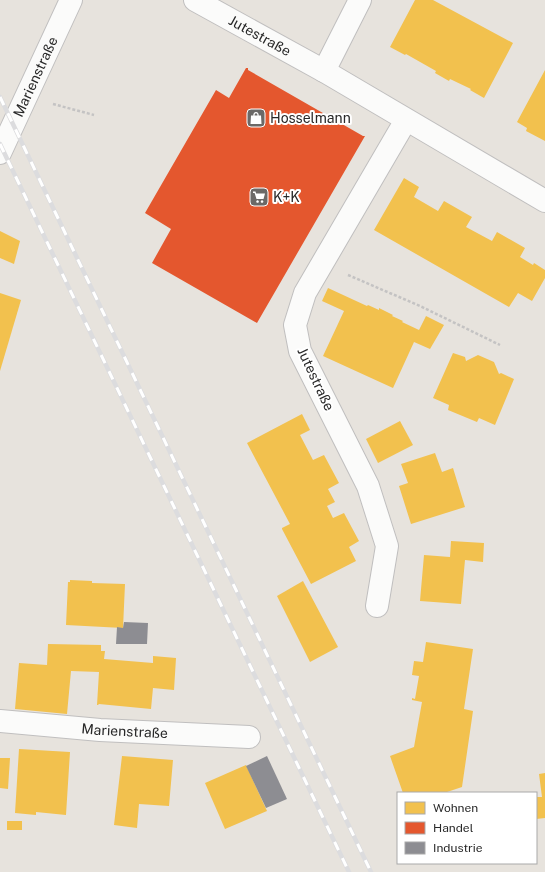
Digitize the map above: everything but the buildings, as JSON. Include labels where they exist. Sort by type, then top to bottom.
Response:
[{"type":"street","name":"Marienstraße","points":[[0,153],[71,0]]},
{"type":"street","name":"Jutestraße","points":[[195,0],[324,71],[545,202]]},
{"type":"street","points":[[324,71],[360,0]]},
{"type":"street","name":"Jutestraße","points":[[377,606],[387,546],[368,486],[300,351],[295,325],[305,294],[406,120]]},
{"type":"street","name":"Marienstraße","points":[[0,721],[100,730],[249,737]]},
{"type":"path","points":[[25,97],[94,115]]},
{"type":"path","points":[[322,264],[420,306],[500,345]]},
{"type":"railway","points":[[0,97],[371,872]]},
{"type":"railway","points":[[0,144],[349,872]]},
{"type":"place","name":"Hosselmann","points":[[256,118]]},
{"type":"place","name":"K+K","points":[[259,197]]}]
